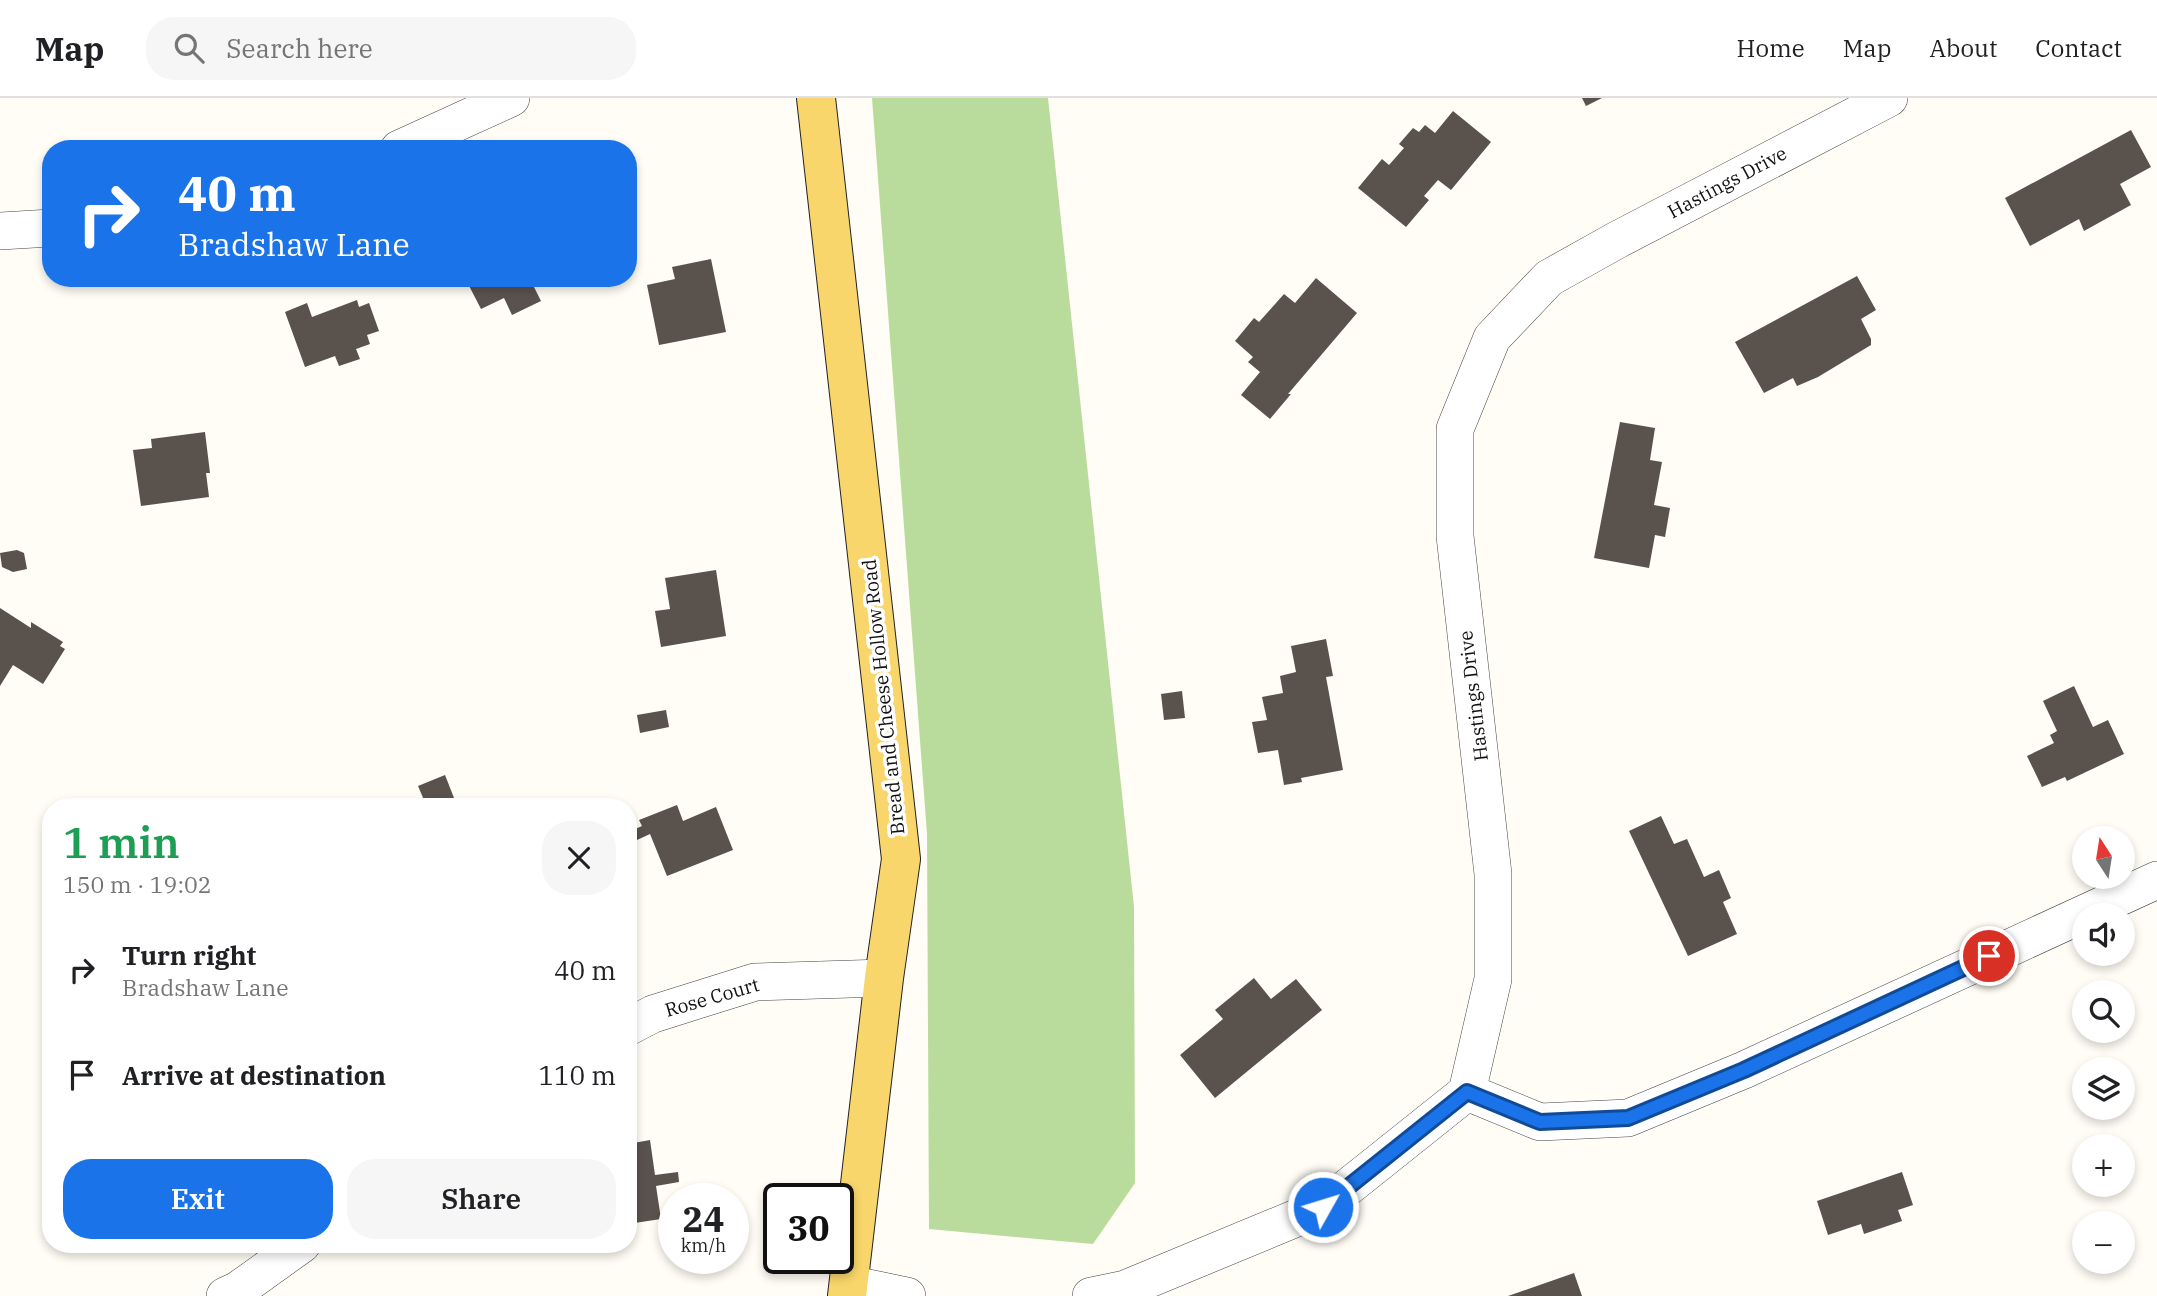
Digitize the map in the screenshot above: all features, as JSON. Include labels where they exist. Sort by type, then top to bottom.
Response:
[{"type":"main road","name":"Bread and Cheese Hollow Road","points":[[816,98],[901,859],[884,978],[848,1290]]},
{"type":"street","points":[[419,140],[511,98]]},
{"type":"street","name":"Hastings Drive","points":[[1467,1092],[1493,979],[1493,874],[1455,536],[1455,429],[1492,338],[1549,278],[1889,98]]},
{"type":"street","points":[[0,231],[42,229]]},
{"type":"street","points":[[1091,1296],[1125,1289],[1323,1207],[1467,1092],[1540,1122],[1628,1118],[1744,1070],[2157,880]]},
{"type":"street","name":"Rose Court","points":[[637,1022],[653,1014],[755,982],[884,978]]},
{"type":"street","points":[[225,1296],[238,1290],[289,1253]]},
{"type":"street","points":[[848,1290],[907,1296]]},
{"type":"green space","points":[[872,98],[1048,98],[1134,907],[1135,1183],[1093,1244],[929,1229],[927,834]]},
{"type":"building","points":[[1582,98],[1602,98],[1586,106]]},
{"type":"building","points":[[1453,111],[1491,142],[1451,190],[1438,180],[1424,196],[1429,200],[1406,227],[1358,188],[1382,159],[1389,165],[1404,148],[1399,144],[1413,128],[1419,132],[1425,125],[1435,133]]},
{"type":"building","points":[[2131,130],[2151,167],[2120,184],[2131,205],[2084,231],[2079,219],[2030,246],[2005,198]]},
{"type":"building","points":[[711,259],[726,332],[659,345],[647,285],[675,279],[672,267]]},
{"type":"building","points":[[1857,276],[1876,310],[1861,319],[1871,339],[1871,345],[1818,377],[1797,386],[1793,378],[1764,393],[1735,342]]},
{"type":"building","points":[[1316,278],[1357,313],[1270,419],[1241,395],[1260,372],[1248,362],[1253,357],[1235,341],[1254,318],[1259,322],[1284,294],[1295,303]]},
{"type":"building","points":[[470,287],[534,287],[541,301],[512,315],[504,298],[481,309]]},
{"type":"building","points":[[357,300],[359,307],[369,303],[379,331],[367,335],[370,344],[356,349],[360,359],[339,366],[335,356],[305,367],[285,312],[307,303],[312,317]]},
{"type":"building","points":[[1620,422],[1655,428],[1650,460],[1662,462],[1654,505],[1670,508],[1665,537],[1655,535],[1649,568],[1594,558]]},
{"type":"building","points":[[205,432],[210,473],[206,473],[209,497],[141,506],[133,450],[152,448],[151,439]]},
{"type":"building","points":[[17,550],[24,553],[27,569],[13,572],[2,567],[0,553]]},
{"type":"building","points":[[716,570],[726,636],[661,647],[655,611],[670,609],[665,578]]},
{"type":"building","points":[[0,608],[31,628],[31,622],[63,642],[60,646],[65,649],[43,684],[13,665],[0,686]]},
{"type":"building","points":[[1326,639],[1333,676],[1326,677],[1343,770],[1301,778],[1302,782],[1284,785],[1278,750],[1258,753],[1252,722],[1267,720],[1262,697],[1283,693],[1280,676],[1296,672],[1291,646]]},
{"type":"building","points":[[2074,686],[2093,727],[2108,720],[2124,754],[2067,781],[2065,777],[2042,787],[2027,756],[2054,743],[2050,735],[2057,731],[2043,701]]},
{"type":"building","points":[[1182,691],[1185,718],[1164,720],[1161,694]]},
{"type":"building","points":[[666,710],[669,727],[640,733],[637,715]]},
{"type":"building","points":[[445,775],[454,798],[423,798],[418,786]]},
{"type":"building","points":[[677,805],[683,821],[716,807],[733,850],[667,876],[650,834],[637,840],[637,828],[642,826],[639,820]]},
{"type":"building","points":[[1661,816],[1674,844],[1687,839],[1704,877],[1719,870],[1731,898],[1723,902],[1737,934],[1688,956],[1629,831]]},
{"type":"building","points":[[1254,978],[1271,999],[1296,979],[1322,1010],[1215,1098],[1180,1055],[1223,1019],[1215,1010]]},
{"type":"building","points":[[650,1140],[655,1175],[678,1172],[679,1182],[658,1183],[658,1219],[637,1223],[637,1142]]},
{"type":"building","points":[[1902,1172],[1913,1205],[1898,1210],[1902,1221],[1864,1234],[1861,1224],[1828,1235],[1817,1201]]},
{"type":"building","points":[[1574,1273],[1582,1296],[1508,1296]]},
{"type":"route","points":[[1323,1207],[1467,1092],[1540,1122],[1628,1118],[1744,1070],[1989,956]]}]
